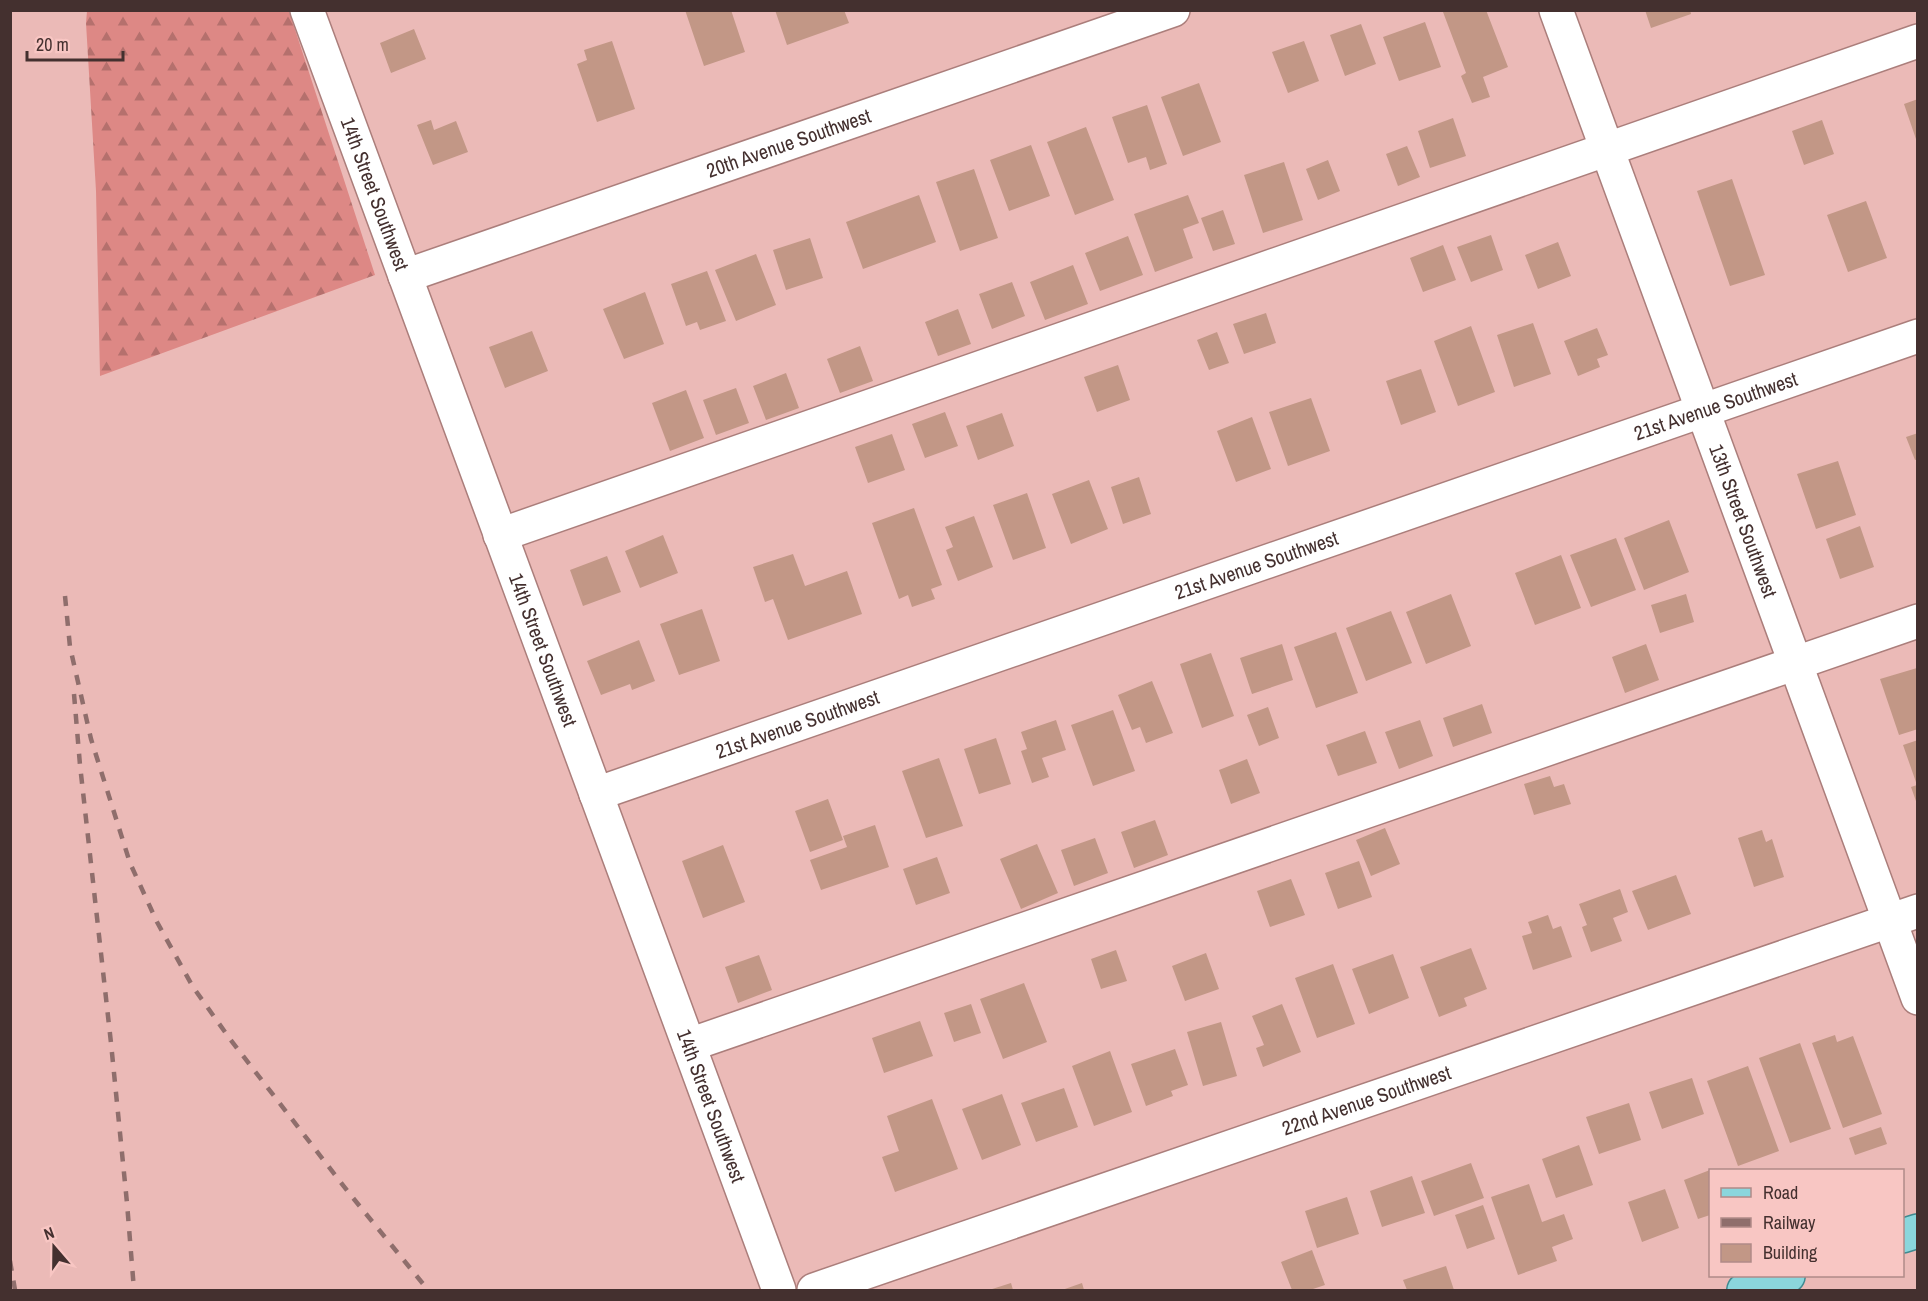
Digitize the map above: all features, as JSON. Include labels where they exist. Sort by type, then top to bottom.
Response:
[{"type":"main road","points":[[1744,1290],[1782,1277]]},
{"type":"street","name":"20th Avenue Southwest","points":[[405,276],[1173,10]]},
{"type":"street","name":"13th Street Southwest","points":[[1556,10],[1795,663],[1903,916],[1917,998]]},
{"type":"street","name":"14th Street Southwest","points":[[313,12],[405,276],[779,1290]]},
{"type":"street","points":[[500,535],[1917,41]]},
{"type":"street","name":"21st Avenue Southwest","points":[[596,794],[1917,336]]},
{"type":"street","points":[[688,1045],[1917,621]]},
{"type":"street","name":"22nd Avenue Southwest","points":[[814,1290],[1903,916]]},
{"type":"green space","points":[[87,11],[289,11],[375,275],[100,376],[96,191]]},
{"type":"building","points":[[685,10],[731,10],[745,52],[704,66]]},
{"type":"building","points":[[775,10],[844,10],[849,23],[787,45]]},
{"type":"building","points":[[1446,10],[1486,10],[1508,67],[1483,77],[1490,97],[1472,103],[1461,76],[1466,73],[1443,12]]},
{"type":"building","points":[[1645,10],[1690,10],[1691,14],[1651,28]]},
{"type":"building","points":[[1425,22],[1441,67],[1399,81],[1383,37]]},
{"type":"building","points":[[1361,24],[1376,64],[1345,76],[1330,35]]},
{"type":"building","points":[[414,29],[426,59],[391,73],[380,43]]},
{"type":"building","points":[[612,41],[635,109],[597,122],[577,64],[587,60],[584,50]]},
{"type":"building","points":[[1304,41],[1319,81],[1288,93],[1272,52]]},
{"type":"building","points":[[1199,83],[1221,142],[1183,156],[1161,97]]},
{"type":"building","points":[[1918,99],[1918,142],[1917,142],[1904,104]]},
{"type":"building","points":[[1147,105],[1167,164],[1150,170],[1146,157],[1128,163],[1112,117]]},
{"type":"building","points":[[1453,118],[1466,156],[1430,168],[1418,131]]},
{"type":"building","points":[[431,120],[434,130],[456,121],[468,152],[433,165],[417,125]]},
{"type":"building","points":[[1822,120],[1834,154],[1804,165],[1792,131]]},
{"type":"building","points":[[1086,127],[1114,200],[1075,215],[1047,142]]},
{"type":"building","points":[[1031,145],[1050,196],[1009,211],[990,160]]},
{"type":"building","points":[[1407,146],[1420,177],[1398,186],[1386,154]]},
{"type":"building","points":[[1328,160],[1340,191],[1318,200],[1306,169]]},
{"type":"building","points":[[1284,162],[1303,220],[1263,233],[1244,175]]},
{"type":"building","points":[[974,169],[998,238],[960,251],[936,182]]},
{"type":"building","points":[[1732,179],[1765,275],[1730,286],[1697,191]]},
{"type":"building","points":[[919,195],[936,242],[863,269],[846,222]]},
{"type":"building","points":[[1188,195],[1199,223],[1183,229],[1193,258],[1155,272],[1134,214]]},
{"type":"building","points":[[1866,201],[1887,258],[1848,272],[1827,215]]},
{"type":"building","points":[[1223,210],[1235,244],[1213,251],[1201,218]]},
{"type":"building","points":[[1491,235],[1503,270],[1471,282],[1457,247]]},
{"type":"building","points":[[1128,236],[1143,275],[1100,291],[1085,253]]},
{"type":"building","points":[[810,238],[823,278],[786,290],[773,250]]},
{"type":"building","points":[[1558,242],[1571,276],[1538,289],[1525,255]]},
{"type":"building","points":[[1443,245],[1456,280],[1423,292],[1410,258]]},
{"type":"building","points":[[756,254],[776,305],[736,321],[715,270]]},
{"type":"building","points":[[1073,265],[1088,304],[1045,320],[1030,282]]},
{"type":"building","points":[[707,271],[726,321],[700,330],[697,322],[686,326],[671,284]]},
{"type":"building","points":[[1012,282],[1025,316],[992,329],[979,294]]},
{"type":"building","points":[[645,292],[664,344],[624,359],[603,309]]},
{"type":"building","points":[[958,309],[971,344],[938,356],[925,322]]},
{"type":"building","points":[[1266,313],[1276,343],[1244,354],[1233,324]]},
{"type":"building","points":[[1533,323],[1551,374],[1514,387],[1497,335]]},
{"type":"building","points":[[1471,326],[1495,392],[1458,406],[1434,341]]},
{"type":"building","points":[[1597,328],[1608,355],[1597,359],[1600,367],[1578,376],[1564,341]]},
{"type":"building","points":[[532,331],[548,371],[505,388],[489,347]]},
{"type":"building","points":[[1217,332],[1229,363],[1209,370],[1197,340]]},
{"type":"building","points":[[860,346],[873,381],[840,393],[827,359]]},
{"type":"building","points":[[1118,365],[1130,400],[1097,412],[1084,377]]},
{"type":"building","points":[[1421,369],[1436,412],[1401,425],[1386,381]]},
{"type":"building","points":[[786,373],[799,408],[766,420],[753,386]]},
{"type":"building","points":[[736,388],[749,423],[716,435],[703,400]]},
{"type":"building","points":[[686,390],[704,438],[670,451],[652,403]]},
{"type":"building","points":[[1311,398],[1330,451],[1288,466],[1269,412]]},
{"type":"building","points":[[945,412],[958,446],[925,458],[912,424]]},
{"type":"building","points":[[1002,413],[1014,446],[978,460],[966,426]]},
{"type":"building","points":[[1252,417],[1271,469],[1236,482],[1217,431]]},
{"type":"building","points":[[1918,433],[1918,459],[1915,460],[1906,437]]},
{"type":"building","points":[[892,434],[905,470],[868,483],[855,447]]},
{"type":"building","points":[[1838,461],[1856,515],[1816,529],[1797,474]]},
{"type":"building","points":[[1139,477],[1151,514],[1123,524],[1111,487]]},
{"type":"building","points":[[1089,480],[1108,529],[1071,544],[1052,494]]},
{"type":"building","points":[[1027,493],[1046,548],[1013,560],[993,505]]},
{"type":"building","points":[[914,508],[942,585],[931,589],[935,599],[912,607],[908,595],[899,599],[872,523]]},
{"type":"building","points":[[974,516],[993,567],[958,581],[946,550],[953,547],[945,527]]},
{"type":"building","points":[[1669,520],[1689,572],[1644,590],[1624,538]]},
{"type":"building","points":[[1860,526],[1874,567],[1840,579],[1826,539]]},
{"type":"building","points":[[663,535],[678,573],[640,588],[625,551]]},
{"type":"building","points":[[1616,538],[1636,590],[1591,607],[1570,555]]},
{"type":"building","points":[[793,554],[805,586],[847,571],[862,614],[788,640],[773,599],[765,602],[753,567]]},
{"type":"building","points":[[1561,555],[1581,608],[1535,625],[1515,573]]},
{"type":"building","points":[[607,556],[621,592],[583,606],[570,570]]},
{"type":"building","points":[[1451,594],[1471,646],[1426,664],[1406,612]]},
{"type":"building","points":[[1686,594],[1694,622],[1660,633],[1651,605]]},
{"type":"building","points":[[702,609],[720,661],[679,675],[660,624]]},
{"type":"building","points":[[1391,611],[1412,663],[1366,681],[1346,628]]},
{"type":"building","points":[[1336,632],[1358,693],[1316,708],[1294,647]]},
{"type":"building","points":[[639,640],[655,681],[632,690],[630,684],[601,695],[587,661]]},
{"type":"building","points":[[1282,644],[1293,680],[1252,694],[1240,658]]},
{"type":"building","points":[[1646,644],[1659,680],[1625,693],[1612,657]]},
{"type":"building","points":[[1211,653],[1234,716],[1202,728],[1180,664]]},
{"type":"building","points":[[1917,668],[1918,729],[1899,735],[1880,679]]},
{"type":"building","points":[[1152,681],[1173,733],[1146,743],[1140,727],[1132,730],[1118,695]]},
{"type":"building","points":[[1482,704],[1492,733],[1453,747],[1443,718]]},
{"type":"building","points":[[1268,707],[1279,738],[1259,746],[1247,715]]},
{"type":"building","points":[[1113,710],[1135,771],[1093,786],[1071,725]]},
{"type":"building","points":[[1056,720],[1066,750],[1042,758],[1049,777],[1032,783],[1021,751],[1027,749],[1021,732]]},
{"type":"building","points":[[1420,720],[1433,756],[1399,769],[1385,732]]},
{"type":"building","points":[[1365,731],[1377,763],[1338,776],[1326,745]]},
{"type":"building","points":[[996,738],[1011,784],[979,794],[964,749]]},
{"type":"building","points":[[1918,740],[1917,804],[1911,787],[1917,785],[1903,745]]},
{"type":"building","points":[[939,758],[963,826],[926,838],[902,771]]},
{"type":"building","points":[[1247,759],[1260,793],[1231,804],[1219,770]]},
{"type":"building","points":[[1550,776],[1554,787],[1564,784],[1571,804],[1534,815],[1524,784]]},
{"type":"building","points":[[828,799],[843,840],[810,852],[795,811]]},
{"type":"building","points":[[1155,820],[1168,855],[1134,868],[1121,832]]},
{"type":"building","points":[[875,825],[889,867],[821,890],[810,860],[847,847],[843,836]]},
{"type":"building","points":[[1385,828],[1400,864],[1371,876],[1356,840]]},
{"type":"building","points":[[1762,830],[1766,842],[1772,839],[1784,877],[1754,887],[1738,838]]},
{"type":"building","points":[[1095,838],[1108,873],[1074,886],[1061,850]]},
{"type":"building","points":[[1037,844],[1058,893],[1021,909],[1000,859]]},
{"type":"building","points":[[723,845],[745,902],[703,918],[682,861]]},
{"type":"building","points":[[937,857],[950,893],[916,905],[903,869]]},
{"type":"building","points":[[1359,861],[1372,897],[1338,909],[1325,873]]},
{"type":"building","points":[[1676,875],[1691,914],[1648,930],[1632,891]]},
{"type":"building","points":[[1291,879],[1305,915],[1270,927],[1257,891]]},
{"type":"building","points":[[1620,889],[1628,912],[1613,918],[1622,941],[1591,952],[1582,927],[1587,925],[1579,904]]},
{"type":"building","points":[[1548,915],[1553,929],[1561,926],[1572,957],[1533,970],[1522,936],[1532,933],[1528,922]]},
{"type":"building","points":[[1471,948],[1487,989],[1464,998],[1467,1006],[1439,1017],[1420,967]]},
{"type":"building","points":[[1116,950],[1127,981],[1101,989],[1091,959]]},
{"type":"building","points":[[1206,953],[1219,989],[1185,1001],[1172,966]]},
{"type":"building","points":[[1393,954],[1409,998],[1369,1014],[1352,969]]},
{"type":"building","points":[[759,955],[772,990],[738,1003],[725,967]]},
{"type":"building","points":[[1333,964],[1355,1024],[1317,1038],[1295,978]]},
{"type":"building","points":[[1024,983],[1047,1042],[1003,1059],[980,999]]},
{"type":"building","points":[[971,1004],[981,1033],[954,1042],[944,1013]]},
{"type":"building","points":[[1282,1004],[1301,1052],[1263,1067],[1256,1048],[1264,1045],[1252,1016]]},
{"type":"building","points":[[920,1021],[933,1056],[884,1073],[872,1038]]},
{"type":"building","points":[[1221,1022],[1237,1076],[1203,1086],[1187,1032]]},
{"type":"building","points":[[1835,1035],[1837,1042],[1853,1036],[1882,1114],[1843,1128],[1812,1043]]},
{"type":"building","points":[[1800,1043],[1831,1129],[1790,1143],[1759,1058]]},
{"type":"building","points":[[1175,1049],[1188,1085],[1171,1091],[1173,1096],[1146,1106],[1131,1064]]},
{"type":"building","points":[[1110,1051],[1132,1112],[1094,1126],[1072,1066]]},
{"type":"building","points":[[1748,1066],[1779,1151],[1738,1166],[1707,1081]]},
{"type":"building","points":[[1692,1078],[1704,1114],[1662,1129],[1649,1092]]},
{"type":"building","points":[[1064,1088],[1078,1127],[1036,1142],[1021,1103]]},
{"type":"building","points":[[1002,1094],[1021,1145],[982,1160],[962,1109]]},
{"type":"building","points":[[932,1099],[958,1169],[895,1192],[882,1157],[899,1151],[887,1116]]},
{"type":"building","points":[[1629,1103],[1641,1140],[1599,1154],[1586,1117]]},
{"type":"building","points":[[1881,1127],[1887,1144],[1855,1155],[1849,1138]]},
{"type":"building","points":[[1579,1145],[1593,1185],[1556,1198],[1542,1159]]},
{"type":"building","points":[[1471,1163],[1484,1198],[1434,1216],[1421,1181]]},
{"type":"building","points":[[1709,1170],[1709,1215],[1698,1219],[1684,1180]]},
{"type":"building","points":[[1412,1176],[1425,1213],[1382,1227],[1370,1191]]},
{"type":"building","points":[[1529,1184],[1542,1222],[1564,1214],[1573,1239],[1552,1247],[1557,1261],[1518,1275],[1491,1197]]},
{"type":"building","points":[[1665,1189],[1679,1228],[1642,1242],[1628,1202]]},
{"type":"building","points":[[1347,1197],[1359,1234],[1317,1248],[1305,1211]]},
{"type":"building","points":[[1483,1205],[1495,1239],[1467,1249],[1455,1215]]},
{"type":"building","points":[[1312,1250],[1325,1285],[1310,1290],[1292,1290],[1281,1262]]},
{"type":"building","points":[[1446,1266],[1454,1290],[1407,1290],[1403,1280]]},
{"type":"building","points":[[1011,1283],[1013,1290],[989,1290]]},
{"type":"building","points":[[1082,1283],[1084,1290],[1062,1290]]},
{"type":"railway","points":[[65,596],[70,647],[91,739],[130,863],[157,922],[193,987],[230,1039],[349,1193],[428,1290]]},
{"type":"railway","points":[[74,694],[111,1043],[134,1290]]},
{"type":"railway","points":[[10,1261],[15,1290]]}]
